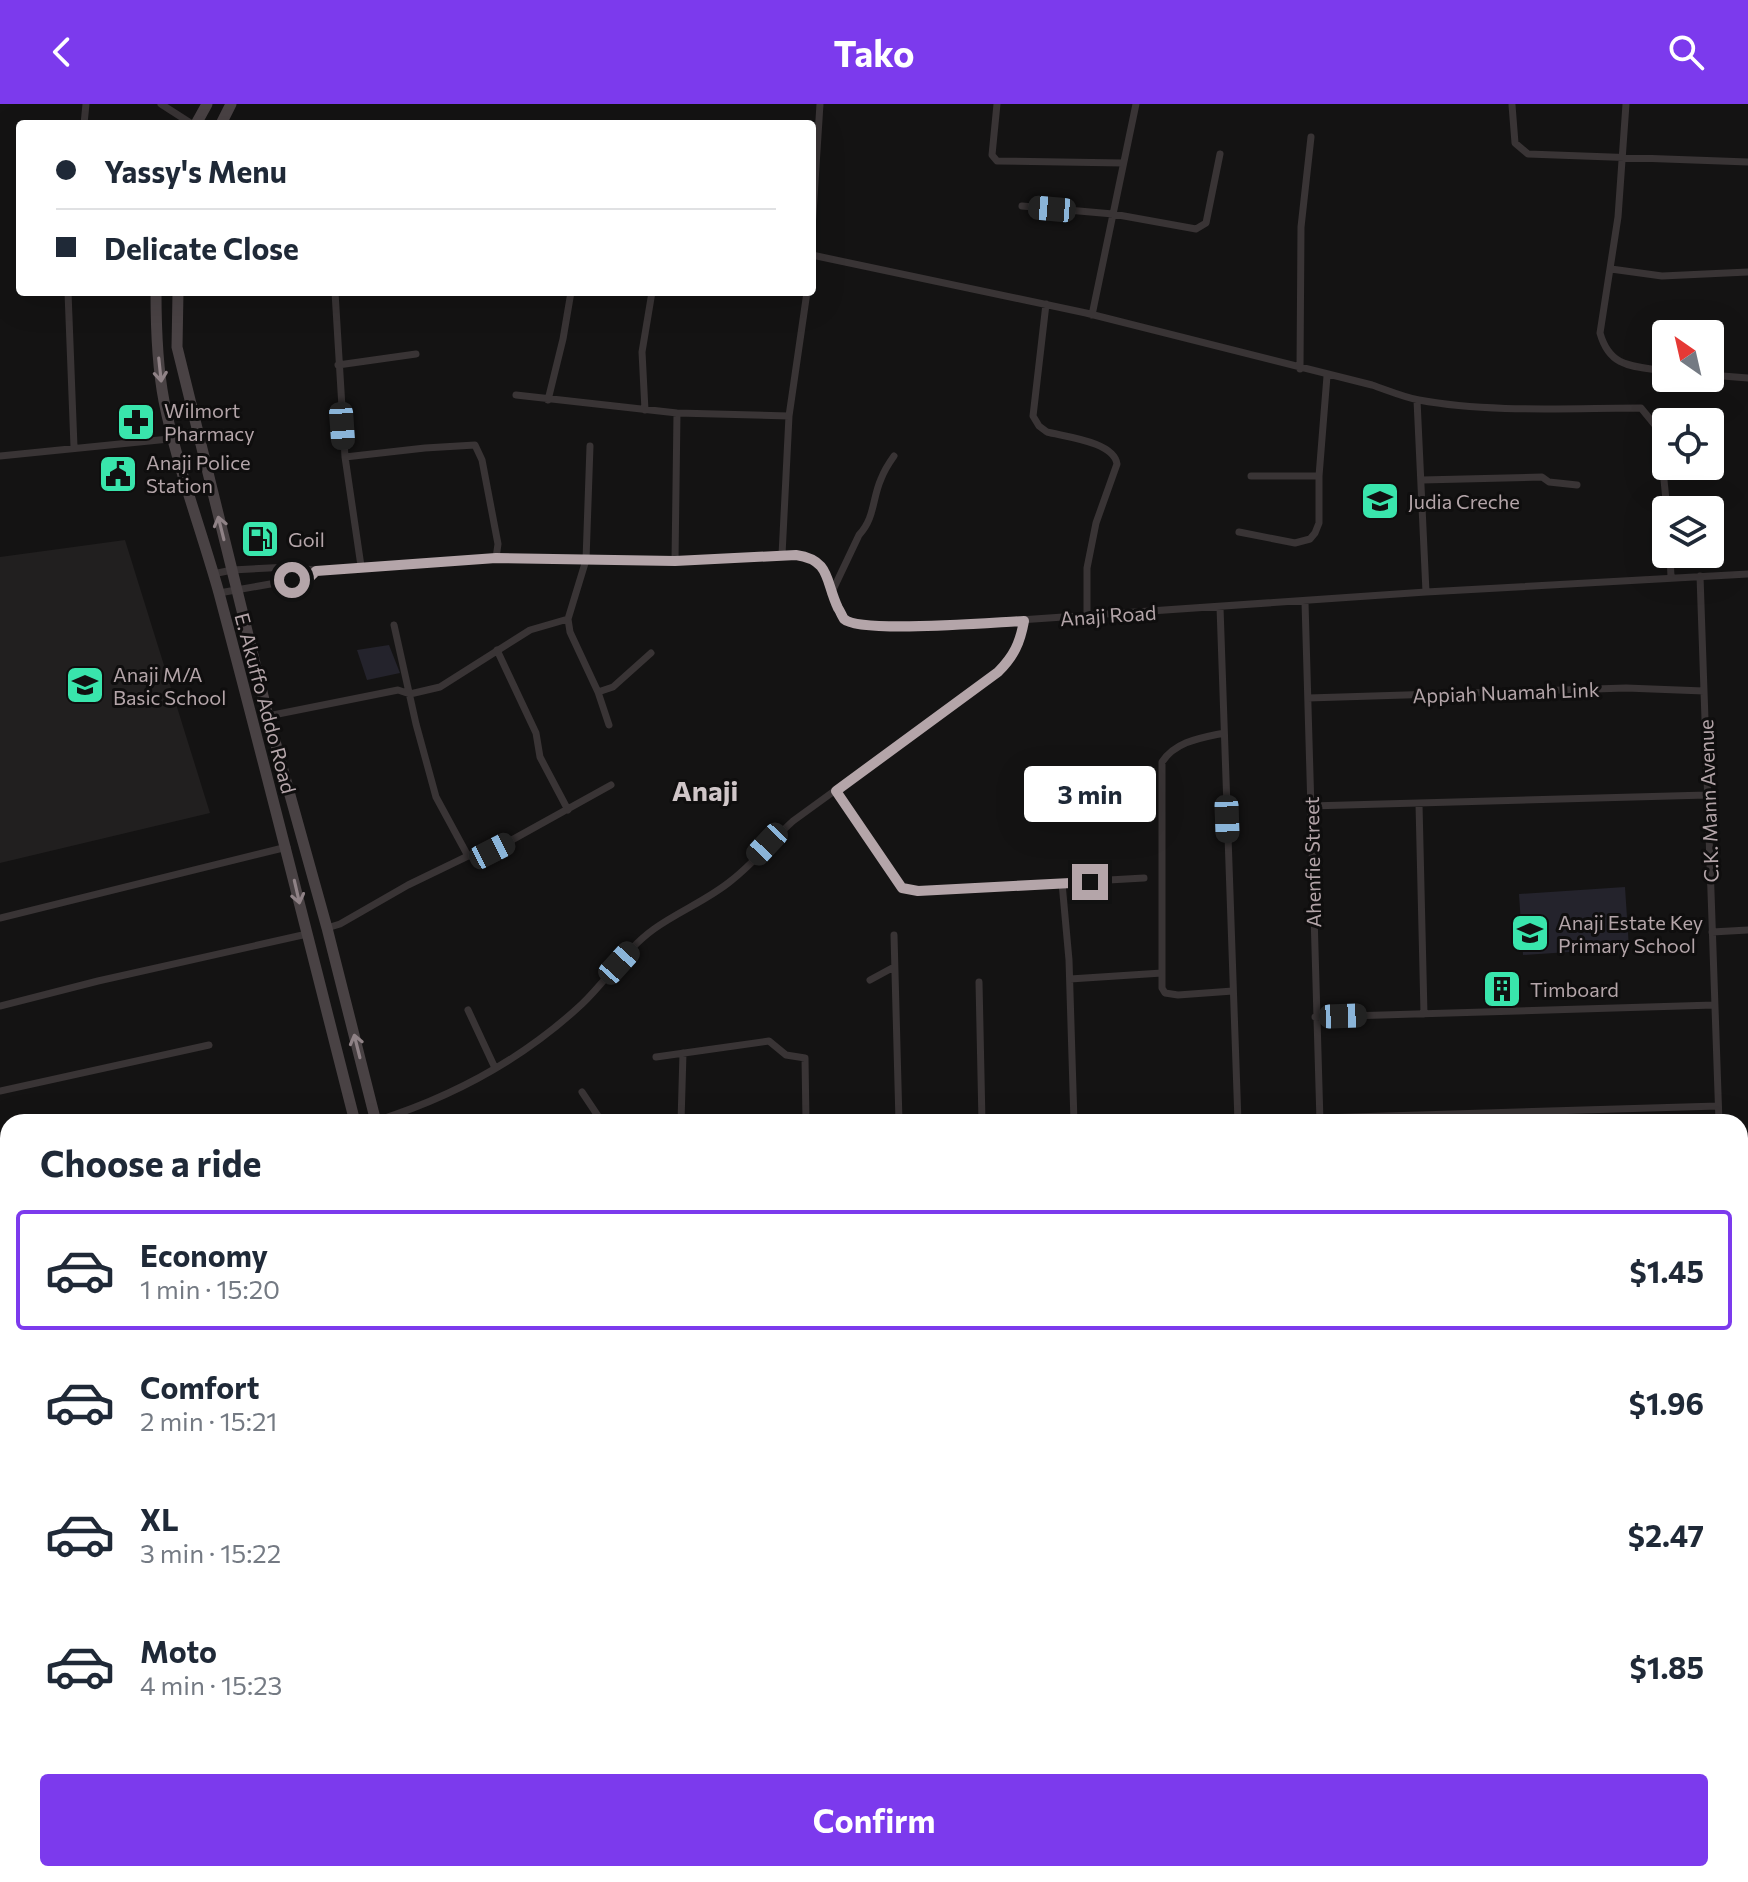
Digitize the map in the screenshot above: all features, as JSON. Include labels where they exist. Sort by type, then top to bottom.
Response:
[{"type":"main road","name":"E. Akuffo Addo Road","points":[[156,296],[162,385],[173,440],[219,593],[241,685],[287,847],[353,1114]]},
{"type":"main road","name":"E. Akuffo Addo Road","points":[[178,296],[177,347],[268,716],[327,928],[374,1114]]},
{"type":"street","points":[[161,104],[187,120]]},
{"type":"street","points":[[816,166],[820,104]]},
{"type":"street","points":[[997,104],[992,155],[997,161],[1123,163]]},
{"type":"street","points":[[1092,315],[1136,104]]},
{"type":"street","points":[[1626,104],[1611,269],[1600,333],[1605,350],[1619,363],[1652,369]]},
{"type":"street","points":[[1512,105],[1515,143],[1528,154],[1748,162]]},
{"type":"street","points":[[1300,369],[1301,227],[1311,137]]},
{"type":"street","points":[[1022,206],[1113,214],[1196,229],[1206,223],[1220,154]]},
{"type":"street","points":[[816,256],[1092,315],[1372,385],[1417,400],[1453,405],[1641,408],[1659,430],[1666,496]]},
{"type":"street","points":[[1611,269],[1662,276],[1748,272]]},
{"type":"street","points":[[68,296],[74,447]]},
{"type":"street","points":[[335,296],[345,457],[361,566]]},
{"type":"street","points":[[548,400],[570,296]]},
{"type":"street","points":[[645,410],[642,352],[651,296]]},
{"type":"street","points":[[782,555],[789,416],[806,296]]},
{"type":"street","points":[[1046,304],[1033,416],[1047,432],[1109,449],[1116,457],[1117,464],[1093,538],[1087,568],[1087,617]]},
{"type":"street","points":[[338,365],[416,354]]},
{"type":"street","points":[[1239,532],[1295,543],[1310,539],[1315,533],[1319,523],[1319,476],[1327,376]]},
{"type":"street","points":[[1724,376],[1748,378]]},
{"type":"street","points":[[516,395],[677,413],[789,416]]},
{"type":"street","points":[[1417,400],[1426,592]]},
{"type":"street","points":[[675,561],[677,413]]},
{"type":"street","points":[[0,456],[199,436]]},
{"type":"street","points":[[345,457],[475,445],[487,484],[498,544],[496,558]]},
{"type":"street","points":[[590,446],[586,560],[568,619],[570,632],[598,692],[609,725]]},
{"type":"street","points":[[831,594],[859,535],[867,527],[881,478],[894,456]]},
{"type":"street","points":[[1251,476],[1319,476]]},
{"type":"street","points":[[1422,480],[1542,477],[1549,482],[1577,485]]},
{"type":"street","name":"Anaji Road","points":[[213,574],[232,570],[304,567],[316,571],[496,558],[675,561],[782,555],[809,557],[820,563],[843,619],[866,625],[933,626],[1426,592],[1748,574]]},
{"type":"street","points":[[1671,568],[1671,577]]},
{"type":"street","name":"Anaji Road","points":[[219,593],[310,577],[316,571]]},
{"type":"street","name":"C.K. Mann Avenue","points":[[1700,576],[1718,1114]]},
{"type":"street","name":"Ahenfie Street","points":[[1305,602],[1320,1114]]},
{"type":"street","points":[[1220,607],[1238,1114]]},
{"type":"street","points":[[268,716],[398,690],[410,694],[440,687],[530,630],[568,619]]},
{"type":"street","points":[[399,1114],[417,1108],[525,1051],[582,1003],[654,928],[705,900],[734,879],[793,821],[998,672],[1013,656],[1021,640],[1024,621]]},
{"type":"street","points":[[394,625],[436,797],[468,856]]},
{"type":"street","points":[[497,650],[536,733],[540,757],[568,810]]},
{"type":"street","points":[[598,692],[613,687],[651,653]]},
{"type":"street","name":"Appiah Nuamah Link","points":[[1308,698],[1626,688],[1704,691]]},
{"type":"street","points":[[1224,733],[1188,741],[1169,752],[1162,762],[1162,988],[1165,993],[1178,995],[1233,991]]},
{"type":"street","points":[[327,928],[468,856],[492,851],[611,785]]},
{"type":"street","points":[[836,791],[902,888],[918,891],[1144,878]]},
{"type":"street","points":[[1310,806],[1707,795]]},
{"type":"street","points":[[1419,804],[1424,1014]]},
{"type":"street","points":[[0,918],[287,847]]},
{"type":"street","points":[[1062,883],[1070,979],[1074,1114]]},
{"type":"street","points":[[1712,932],[1748,930]]},
{"type":"street","points":[[0,1006],[307,934]]},
{"type":"street","points":[[894,935],[899,1114]]},
{"type":"street","points":[[870,980],[894,967]]},
{"type":"street","points":[[1070,979],[1162,973]]},
{"type":"street","points":[[979,982],[982,1114]]},
{"type":"street","points":[[1315,1017],[1714,1005]]},
{"type":"street","points":[[468,1010],[495,1068]]},
{"type":"street","points":[[656,1057],[769,1041],[786,1055],[803,1057],[806,1061],[806,1114]]},
{"type":"street","points":[[0,1091],[209,1045]]},
{"type":"street","points":[[681,1114],[683,1053]]},
{"type":"street","points":[[582,1092],[597,1114]]},
{"type":"street","points":[[1491,1114],[1718,1106]]},
{"type":"shaded area","name":"Anaji M/A Basic School","points":[[125,540],[210,813],[0,863],[0,557]]},
{"type":"shaded area","points":[[389,645],[400,673],[367,680],[357,650]]},
{"type":"shaded area","points":[[1625,887],[1629,948],[1523,955],[1519,894]]},
{"type":"place","name":"Wilmort Pharmacy","points":[[136,422]]},
{"type":"place","name":"Anaji Police Station","points":[[118,474]]},
{"type":"place","name":"Judia Creche","points":[[1380,501]]},
{"type":"place","name":"Goil","points":[[260,539]]},
{"type":"place","name":"Anaji M/A Basic School","points":[[85,685]]},
{"type":"place","name":"Anaji Estate Key Primary School","points":[[1530,933]]},
{"type":"place","name":"Timboard","points":[[1502,989]]},
{"type":"district","name":"Anaji","points":[[705,790]]},
{"type":"route","points":[[292,580],[310,577],[316,571],[361,566],[496,558],[675,561],[796,555],[820,563],[826,572],[831,594],[843,619],[847,621],[866,625],[933,626],[1024,621],[1021,640],[1013,656],[998,672],[836,791],[902,888],[918,891],[1090,882]]}]
